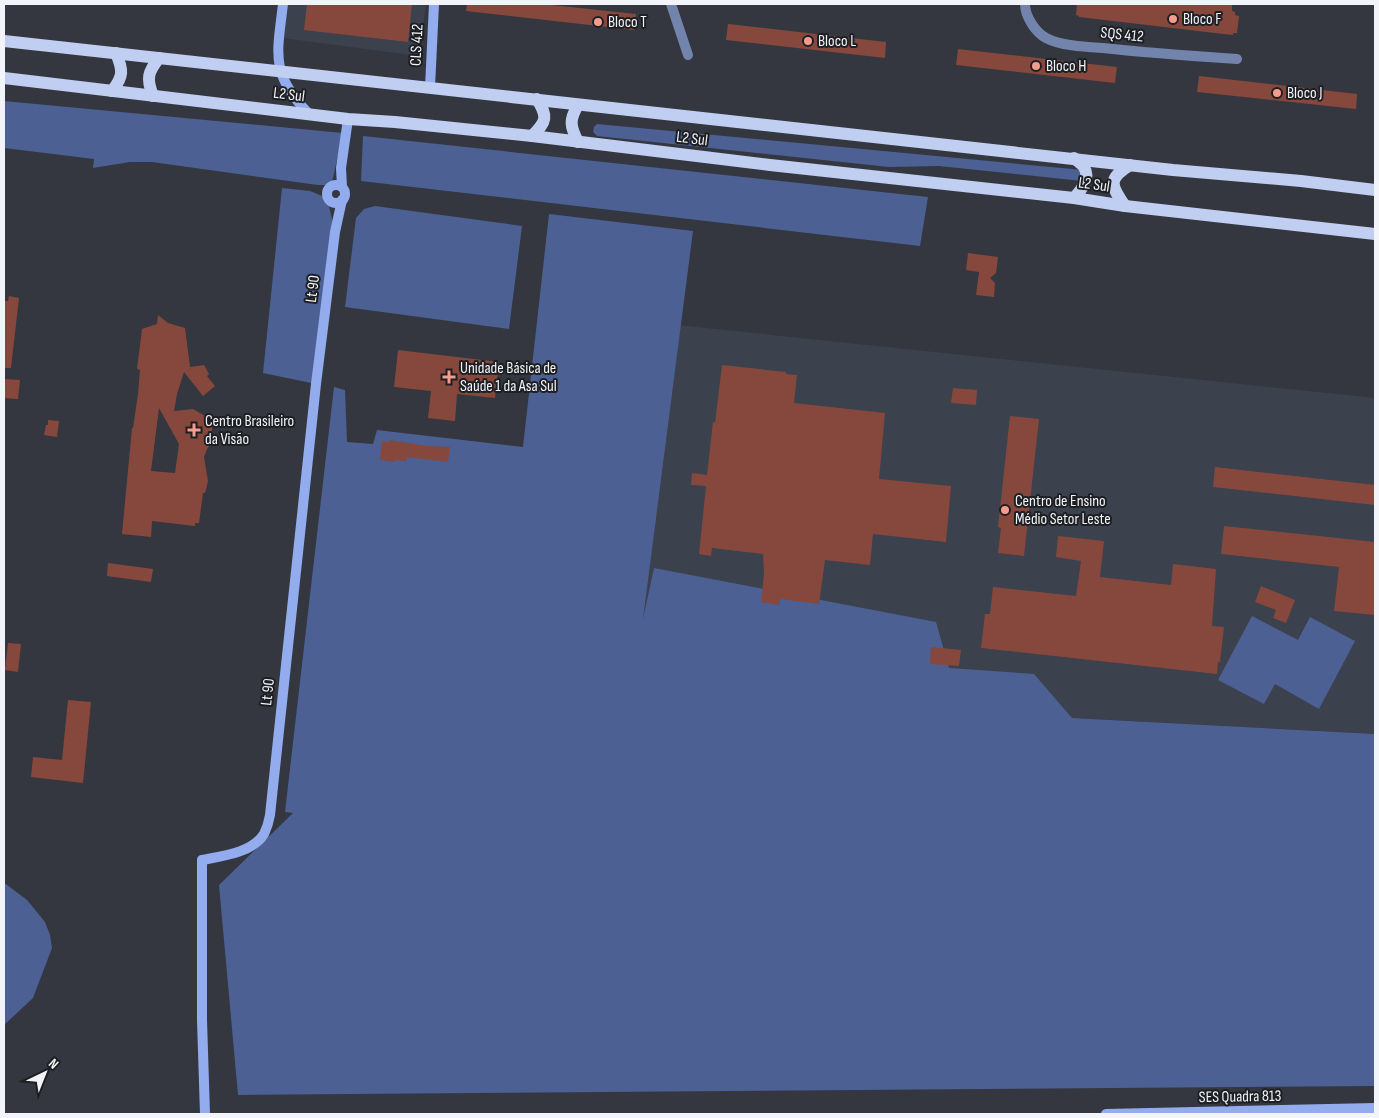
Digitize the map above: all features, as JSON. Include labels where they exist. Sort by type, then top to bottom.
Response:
[{"type":"main road","name":"L2 Sul","points":[[4,41],[1173,170],[1375,190]]},
{"type":"main road","points":[[112,91],[120,81],[122,73],[116,53]]},
{"type":"main road","points":[[152,96],[148,76],[151,68],[159,58]]},
{"type":"main road","name":"L2 Sul","points":[[4,78],[348,119],[532,136],[1375,234]]},
{"type":"main road","points":[[532,136],[542,126],[545,118],[544,110],[537,99]]},
{"type":"main road","points":[[578,104],[572,115],[571,122],[572,131],[578,142]]},
{"type":"main road","points":[[1074,158],[1084,168],[1086,178],[1084,187],[1074,198]]},
{"type":"main road","points":[[1125,206],[1116,192],[1114,183],[1118,172],[1130,165]]},
{"type":"street","points":[[283,4],[278,46],[280,71],[286,86],[294,98],[309,114]]},
{"type":"street","name":"CLS 412","points":[[430,87],[434,4]]},
{"type":"street","points":[[671,4],[688,55]]},
{"type":"street","name":"SQS 412","points":[[1025,4],[1025,10],[1034,28],[1046,38],[1068,45],[1237,59]]},
{"type":"street","points":[[338,186],[348,119]]},
{"type":"street","points":[[338,186],[345,194],[342,200],[337,203],[331,202],[327,198],[326,192],[329,187],[338,186]]},
{"type":"street","name":"Lt 90","points":[[205,1114],[202,1020],[202,860],[240,851],[256,843],[264,834],[270,814],[316,384],[335,232],[342,200]]},
{"type":"street","name":"Lt 90","points":[[331,202],[335,232]]},
{"type":"street","name":"SES Quadra 813","points":[[1106,1114],[1375,1108]]},
{"type":"shaded area","points":[[287,4],[426,4],[419,56],[282,38]]},
{"type":"shaded area","points":[[4,101],[343,133],[332,182],[328,185],[152,162],[130,162],[93,168],[94,159],[4,148]]},
{"type":"shaded area","points":[[597,124],[1083,170],[1082,181],[939,166],[889,167],[597,136],[593,132]]},
{"type":"shaded area","points":[[363,136],[928,197],[920,246],[361,181]]},
{"type":"shaded area","points":[[282,188],[310,191],[327,198],[335,232],[316,384],[263,373]]},
{"type":"shaded area","points":[[375,206],[522,226],[509,329],[345,307],[356,218],[364,209]]},
{"type":"shaded area","points":[[549,214],[693,231],[643,619],[654,568],[936,622],[949,668],[1034,674],[1072,718],[1375,734],[1375,1086],[238,1095],[219,885],[293,813],[285,812],[334,387],[345,390],[347,442],[373,444],[377,430],[523,447]]},
{"type":"shaded area","name":"Centro de Ensino Médio Setor Leste","points":[[658,323],[1375,398],[1375,734],[892,708],[622,621]]},
{"type":"shaded area","points":[[1252,616],[1298,640],[1310,617],[1355,641],[1319,709],[1275,684],[1264,704],[1218,680]]},
{"type":"shaded area","points":[[4,884],[27,900],[45,922],[52,948],[33,998],[4,1025]]},
{"type":"building","points":[[307,4],[412,4],[408,42],[304,30]]},
{"type":"building","name":"Bloco T","points":[[467,4],[542,4],[636,14],[634,30],[466,11]]},
{"type":"building","name":"Bloco F","points":[[1077,4],[1232,4],[1232,11],[1235,12],[1235,15],[1239,16],[1237,33],[1233,33],[1233,35],[1079,17],[1076,15]]},
{"type":"building","name":"Bloco L","points":[[728,24],[886,42],[885,58],[726,40]]},
{"type":"building","name":"Bloco H","points":[[958,49],[1117,67],[1115,83],[956,65]]},
{"type":"building","name":"Bloco J","points":[[1199,76],[1357,94],[1356,109],[1197,92]]},
{"type":"building","points":[[968,253],[998,257],[996,273],[990,278],[995,283],[994,297],[976,295],[979,272],[966,270]]},
{"type":"building","points":[[9,296],[19,298],[11,368],[4,368],[4,301],[8,301]]},
{"type":"building","name":"Centro Brasileiro da Visão","points":[[158,315],[168,323],[185,328],[190,367],[204,365],[209,374],[207,376],[215,386],[203,396],[184,372],[174,411],[193,409],[205,416],[212,425],[212,434],[208,443],[210,445],[204,457],[208,481],[205,493],[203,493],[199,523],[195,523],[195,526],[152,521],[151,537],[122,534],[132,428],[138,394],[140,370],[137,369],[142,329],[157,324]],"holes":[[[159,408],[179,444],[175,473],[151,471]]]},
{"type":"building","name":"Unidade Básica de Saúde 1 da Asa Sul","points":[[398,350],[499,362],[495,398],[457,394],[455,421],[428,418],[431,391],[394,387]]},
{"type":"building","points":[[722,365],[786,372],[786,374],[797,375],[794,403],[885,413],[879,479],[951,486],[946,542],[873,534],[870,565],[825,560],[819,604],[780,599],[780,605],[761,602],[764,573],[763,554],[712,548],[711,556],[699,554],[706,486],[691,485],[692,473],[707,475]]},
{"type":"building","points":[[4,379],[20,380],[18,399],[4,398]]},
{"type":"building","points":[[953,388],[977,390],[976,405],[951,403]]},
{"type":"building","points":[[1010,416],[1039,419],[1024,556],[998,553],[1001,528],[998,527]]},
{"type":"building","points":[[48,420],[59,421],[57,437],[44,435]]},
{"type":"building","points":[[390,440],[427,446],[450,447],[448,462],[407,457],[406,461],[380,460],[382,441],[390,442]]},
{"type":"building","points":[[1215,467],[1375,485],[1375,505],[1213,487]]},
{"type":"building","points":[[1224,526],[1375,542],[1375,615],[1334,611],[1339,567],[1221,554]]},
{"type":"building","points":[[1058,536],[1104,541],[1100,577],[1171,585],[1173,564],[1216,569],[1212,626],[1224,627],[1217,674],[981,648],[985,614],[990,614],[993,587],[1076,596],[1081,561],[1056,557]]},
{"type":"building","points":[[108,563],[153,569],[151,582],[107,576]]},
{"type":"building","points":[[1261,586],[1295,600],[1286,623],[1273,618],[1276,610],[1255,602]]},
{"type":"building","points":[[8,643],[21,644],[18,672],[5,670]]},
{"type":"building","points":[[931,647],[961,650],[959,666],[930,664]]},
{"type":"building","points":[[68,700],[91,702],[83,783],[31,777],[33,757],[62,760]]},
{"type":"place","name":"Bloco F","points":[[1173,19]]},
{"type":"place","name":"Bloco T","points":[[598,22]]},
{"type":"place","name":"Bloco L","points":[[808,41]]},
{"type":"place","name":"Bloco H","points":[[1036,66]]},
{"type":"place","name":"Bloco J","points":[[1277,93]]},
{"type":"place","name":"Unidade Básica de Saúde 1 da Asa Sul","points":[[449,377]]},
{"type":"place","name":"Centro Brasileiro da Visão","points":[[194,430]]},
{"type":"place","name":"Centro de Ensino Médio Setor Leste","points":[[1005,510]]}]
